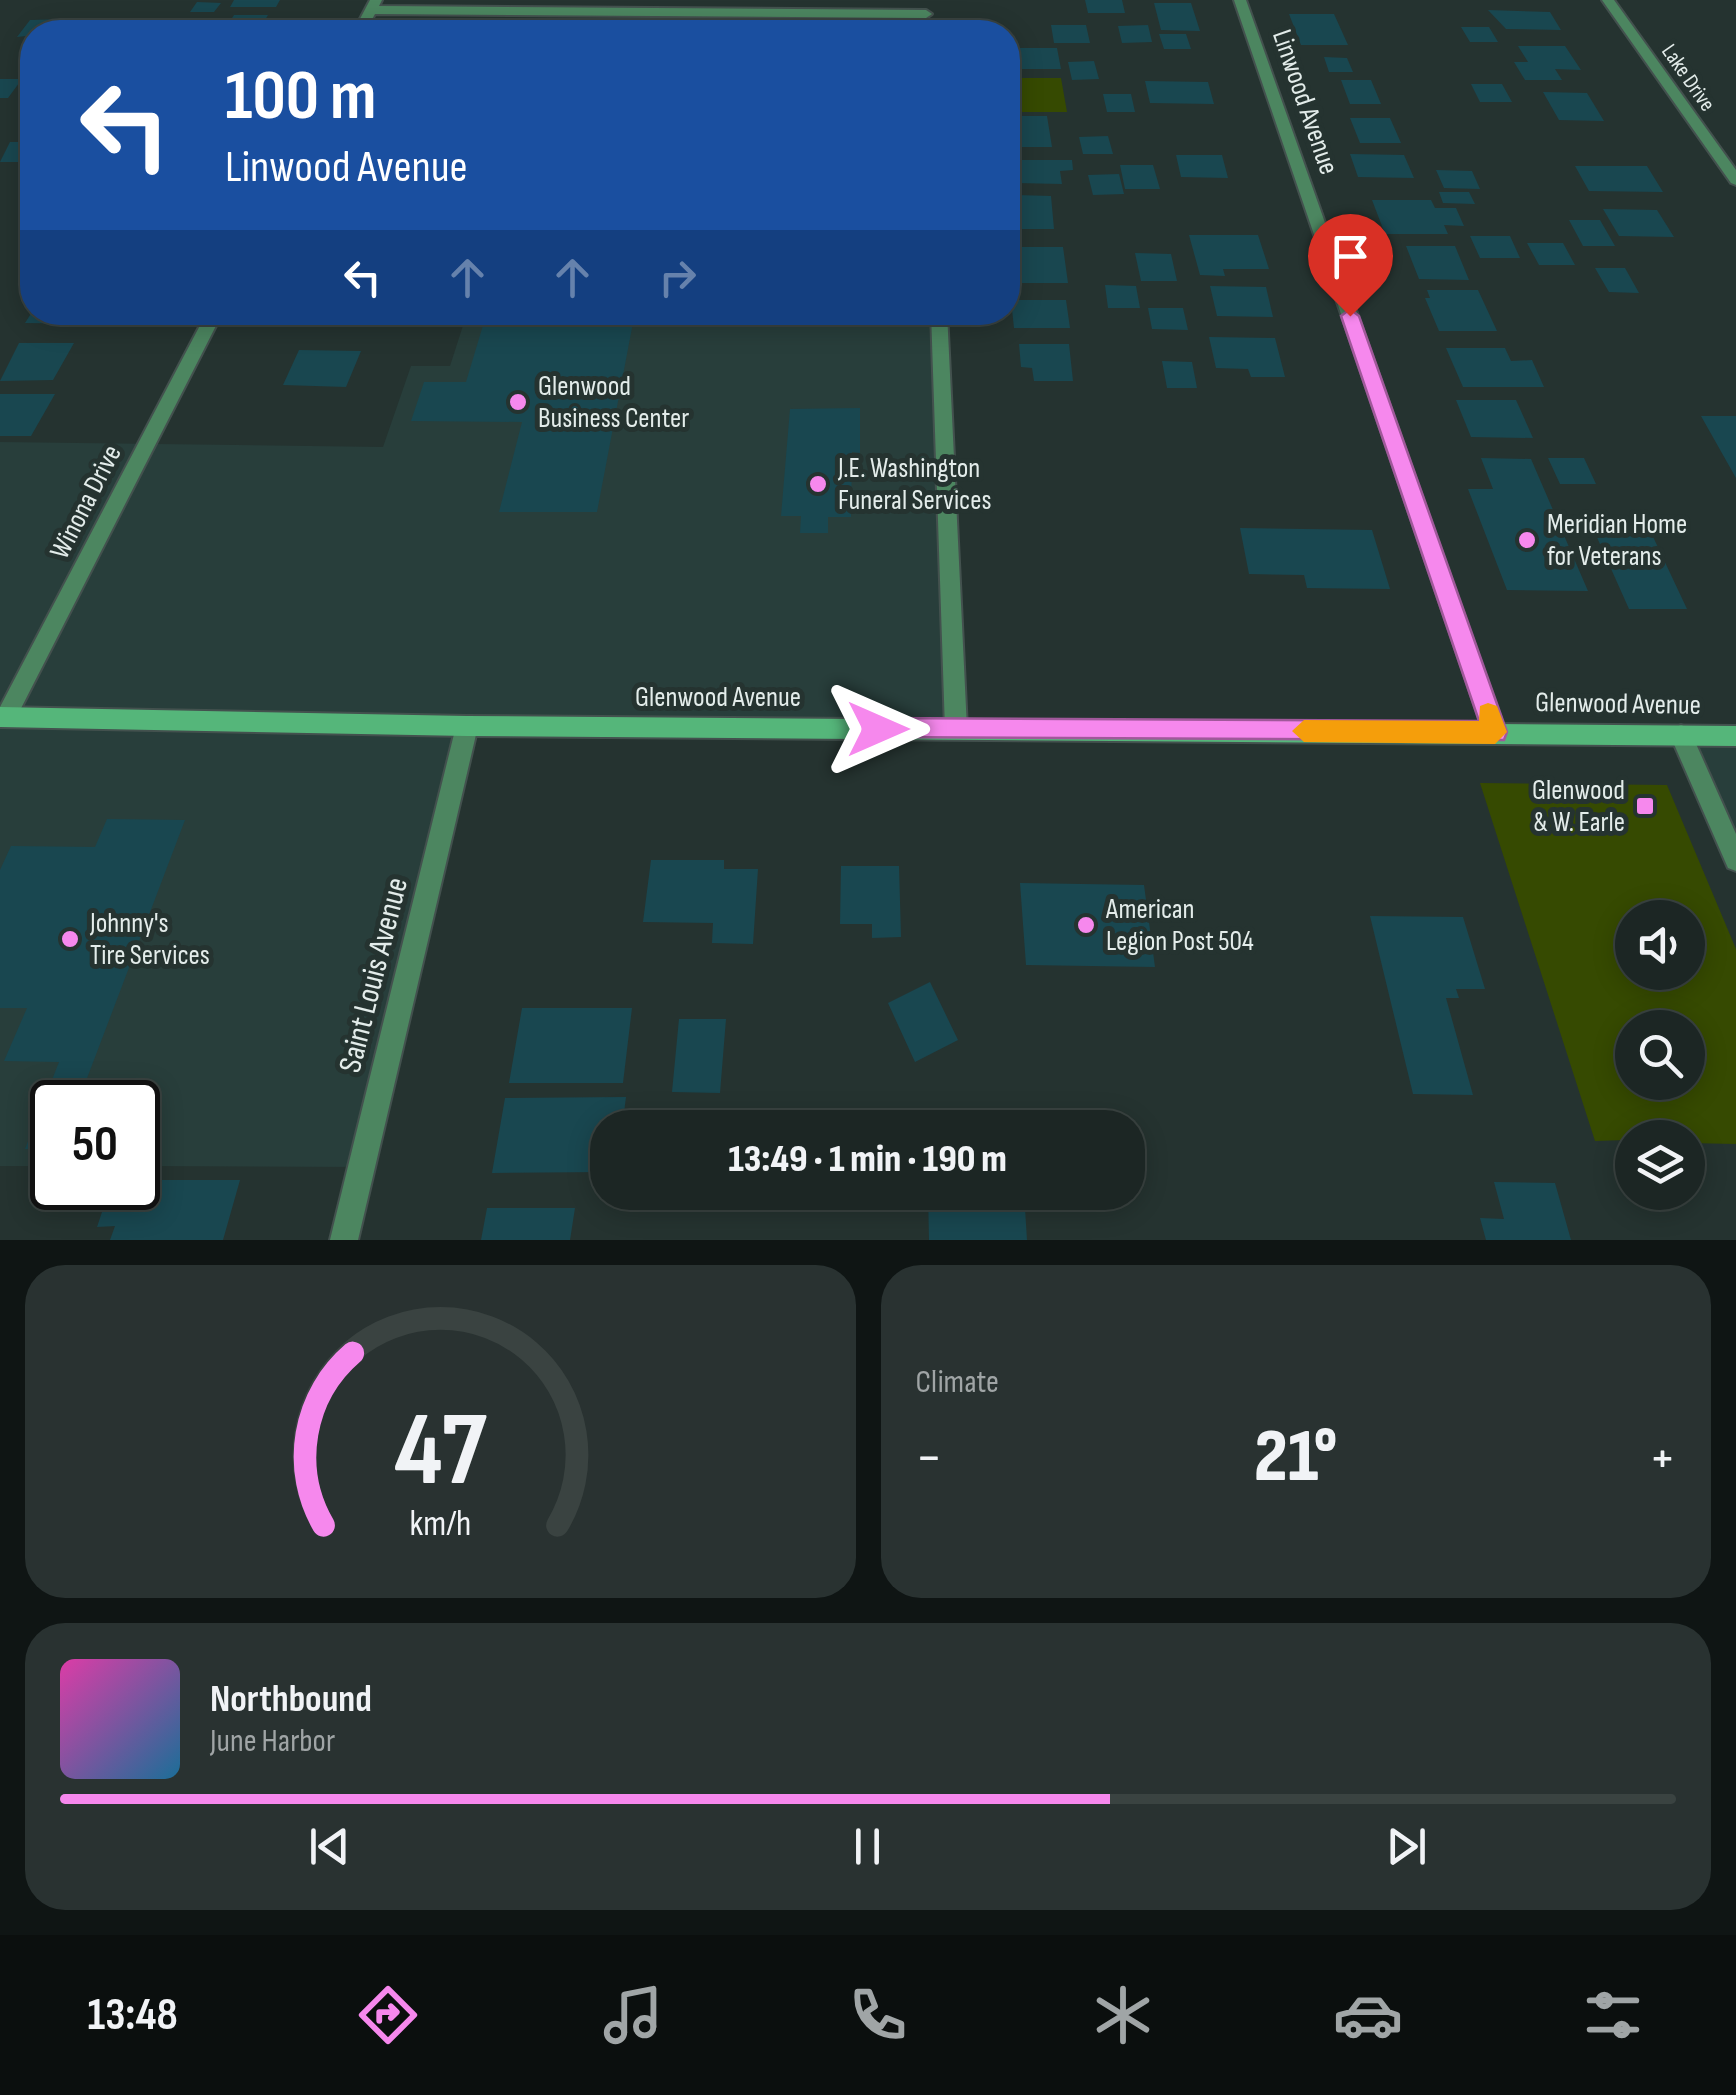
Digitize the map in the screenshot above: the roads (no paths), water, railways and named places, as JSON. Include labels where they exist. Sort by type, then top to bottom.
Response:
[{"type":"main road","name":"Glenwood Avenue","points":[[3,717],[467,726],[1736,736]]},
{"type":"street","name":"Linwood Avenue","points":[[1240,0],[1495,732]]},
{"type":"street","name":"Lake Drive","points":[[1608,0],[1736,180]]},
{"type":"street","points":[[373,5],[926,7]]},
{"type":"street","name":"Winona Drive","points":[[3,717],[208,325]]},
{"type":"street","points":[[940,325],[956,729]]},
{"type":"street","name":"Saint Louis Avenue","points":[[344,1240],[467,726]]},
{"type":"street","points":[[1681,735],[1736,860]]},
{"type":"place","name":"Glenwood Business Center","points":[[518,402]]},
{"type":"place","name":"J.E. Washington Funeral Services","points":[[818,484]]},
{"type":"place","name":"Meridian Home for Veterans","points":[[1527,540]]},
{"type":"place","name":"Glenwood & W. Earle","points":[[1645,806]]},
{"type":"place","name":"American Legion Post 504","points":[[1086,925]]},
{"type":"place","name":"Johnny's Tire Services","points":[[70,939]]}]
